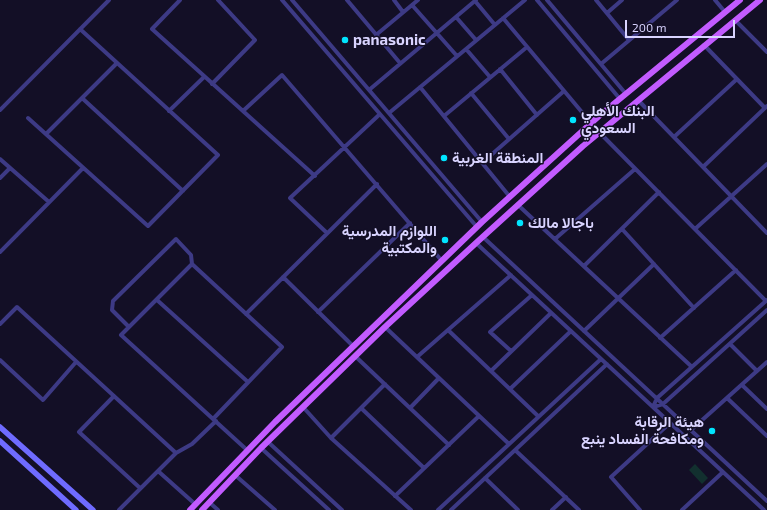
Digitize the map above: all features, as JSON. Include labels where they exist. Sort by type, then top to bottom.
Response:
[{"type":"main road","points":[[190,510],[353,346],[482,222],[591,123],[740,0]]},
{"type":"main road","points":[[202,510],[267,441],[385,327],[476,243],[600,132],[735,19],[760,0]]},
{"type":"main road","points":[[0,427],[93,510]]},
{"type":"main road","points":[[0,441],[76,510]]},
{"type":"street","points":[[0,110],[109,0]]},
{"type":"street","points":[[180,0],[152,29],[315,176]]},
{"type":"street","points":[[212,84],[255,40],[218,0]]},
{"type":"street","points":[[282,0],[477,227]]},
{"type":"street","points":[[292,0],[482,222]]},
{"type":"street","points":[[347,0],[400,63]]},
{"type":"street","points":[[394,0],[403,12]]},
{"type":"street","points":[[376,35],[418,0]]},
{"type":"street","points":[[369,90],[475,0],[495,25]]},
{"type":"street","points":[[389,113],[525,0]]},
{"type":"street","points":[[537,0],[620,99]]},
{"type":"street","points":[[547,0],[626,94]]},
{"type":"street","points":[[596,0],[629,40]]},
{"type":"street","points":[[607,13],[622,0]]},
{"type":"street","points":[[668,0],[672,4]]},
{"type":"street","points":[[601,64],[677,0]]},
{"type":"street","points":[[715,0],[725,12]]},
{"type":"street","points":[[412,5],[457,56]]},
{"type":"street","points":[[456,17],[476,40]]},
{"type":"street","points":[[503,18],[591,123]]},
{"type":"street","points":[[735,19],[767,52]]},
{"type":"street","points":[[28,118],[148,226],[218,155],[80,29]]},
{"type":"street","points":[[703,167],[766,107],[704,45]]},
{"type":"street","points":[[444,116],[527,47]]},
{"type":"street","points":[[466,49],[490,77]]},
{"type":"street","points":[[46,134],[117,63]]},
{"type":"street","points":[[500,69],[537,115]]},
{"type":"street","points":[[243,112],[282,75],[442,261]]},
{"type":"street","points":[[169,111],[204,77]]},
{"type":"street","points":[[674,137],[737,79]]},
{"type":"street","points":[[420,87],[510,197]]},
{"type":"street","points":[[482,162],[564,91]]},
{"type":"street","points":[[471,93],[509,139]]},
{"type":"street","points":[[82,98],[183,191]]},
{"type":"street","points":[[638,100],[766,232]]},
{"type":"street","points":[[327,233],[290,198],[346,148],[380,114]]},
{"type":"street","points":[[600,132],[766,300],[657,398],[653,407]]},
{"type":"street","points":[[0,159],[49,202]]},
{"type":"street","points":[[695,229],[767,164]]},
{"type":"street","points":[[0,178],[10,168]]},
{"type":"street","points":[[0,252],[83,168]]},
{"type":"street","points":[[555,239],[635,168]]},
{"type":"street","points":[[246,314],[376,184]]},
{"type":"street","points":[[584,266],[659,192]]},
{"type":"street","points":[[518,205],[692,367]]},
{"type":"street","points":[[318,312],[410,223]]},
{"type":"street","points":[[622,229],[694,308]]},
{"type":"street","points":[[483,237],[767,501]]},
{"type":"street","points":[[119,510],[176,453],[192,444],[282,347],[192,264],[191,255],[176,239],[113,301],[112,310],[130,327]]},
{"type":"street","points":[[476,243],[764,510]]},
{"type":"street","points":[[192,264],[121,335],[248,450]]},
{"type":"street","points":[[584,331],[654,264]]},
{"type":"street","points":[[660,338],[736,270]]},
{"type":"street","points":[[417,357],[511,275]]},
{"type":"street","points":[[283,277],[353,346]]},
{"type":"street","points":[[511,351],[490,332],[532,295]]},
{"type":"street","points":[[157,300],[248,382]]},
{"type":"street","points":[[0,324],[17,307],[176,453]]},
{"type":"street","points":[[653,407],[663,404],[767,310]]},
{"type":"street","points":[[491,371],[551,313]]},
{"type":"street","points":[[385,327],[509,444]]},
{"type":"street","points":[[448,330],[538,416]]},
{"type":"street","points":[[510,390],[571,331]]},
{"type":"street","points":[[730,344],[757,371]]},
{"type":"street","points":[[355,356],[449,445]]},
{"type":"street","points":[[438,510],[601,358]]},
{"type":"street","points":[[0,360],[43,400],[76,362]]},
{"type":"street","points":[[691,430],[767,362]]},
{"type":"street","points":[[451,510],[456,508],[469,493],[607,364]]},
{"type":"street","points":[[410,408],[439,378]]},
{"type":"street","points":[[331,438],[385,384]]},
{"type":"street","points":[[742,385],[767,409]]},
{"type":"street","points":[[114,396],[79,432],[140,488]]},
{"type":"street","points":[[727,398],[767,436]]},
{"type":"street","points":[[303,407],[331,438],[411,510]]},
{"type":"street","points":[[361,408],[424,468]]},
{"type":"street","points":[[395,496],[479,416]]},
{"type":"street","points":[[640,510],[611,477],[670,423]]},
{"type":"street","points":[[267,441],[342,510]]},
{"type":"street","points":[[261,448],[326,509]]},
{"type":"street","points":[[515,450],[579,510]]},
{"type":"street","points":[[158,471],[195,504]]},
{"type":"street","points":[[682,510],[723,472]]},
{"type":"street","points":[[235,475],[275,510]]},
{"type":"street","points":[[485,478],[518,510]]},
{"type":"street","points":[[463,487],[469,493]]},
{"type":"street","points":[[552,510],[566,497]]},
{"type":"street","points":[[209,502],[218,510]]},
{"type":"green space","points":[[695,464],[708,478],[702,484],[689,470]]},
{"type":"place","name":"panasonic","points":[[345,40]]},
{"type":"place","name":"البنك الأهلي السعودي","points":[[573,120]]},
{"type":"place","name":"المنطقة الغربية","points":[[444,158]]},
{"type":"place","name":"باجالا مالك","points":[[520,223]]},
{"type":"place","name":"اللوازم المدرسية والمكتبية","points":[[445,240]]},
{"type":"place","name":"هيئة الرقابة ومكافحة الفساد ينبع","points":[[712,431]]}]
